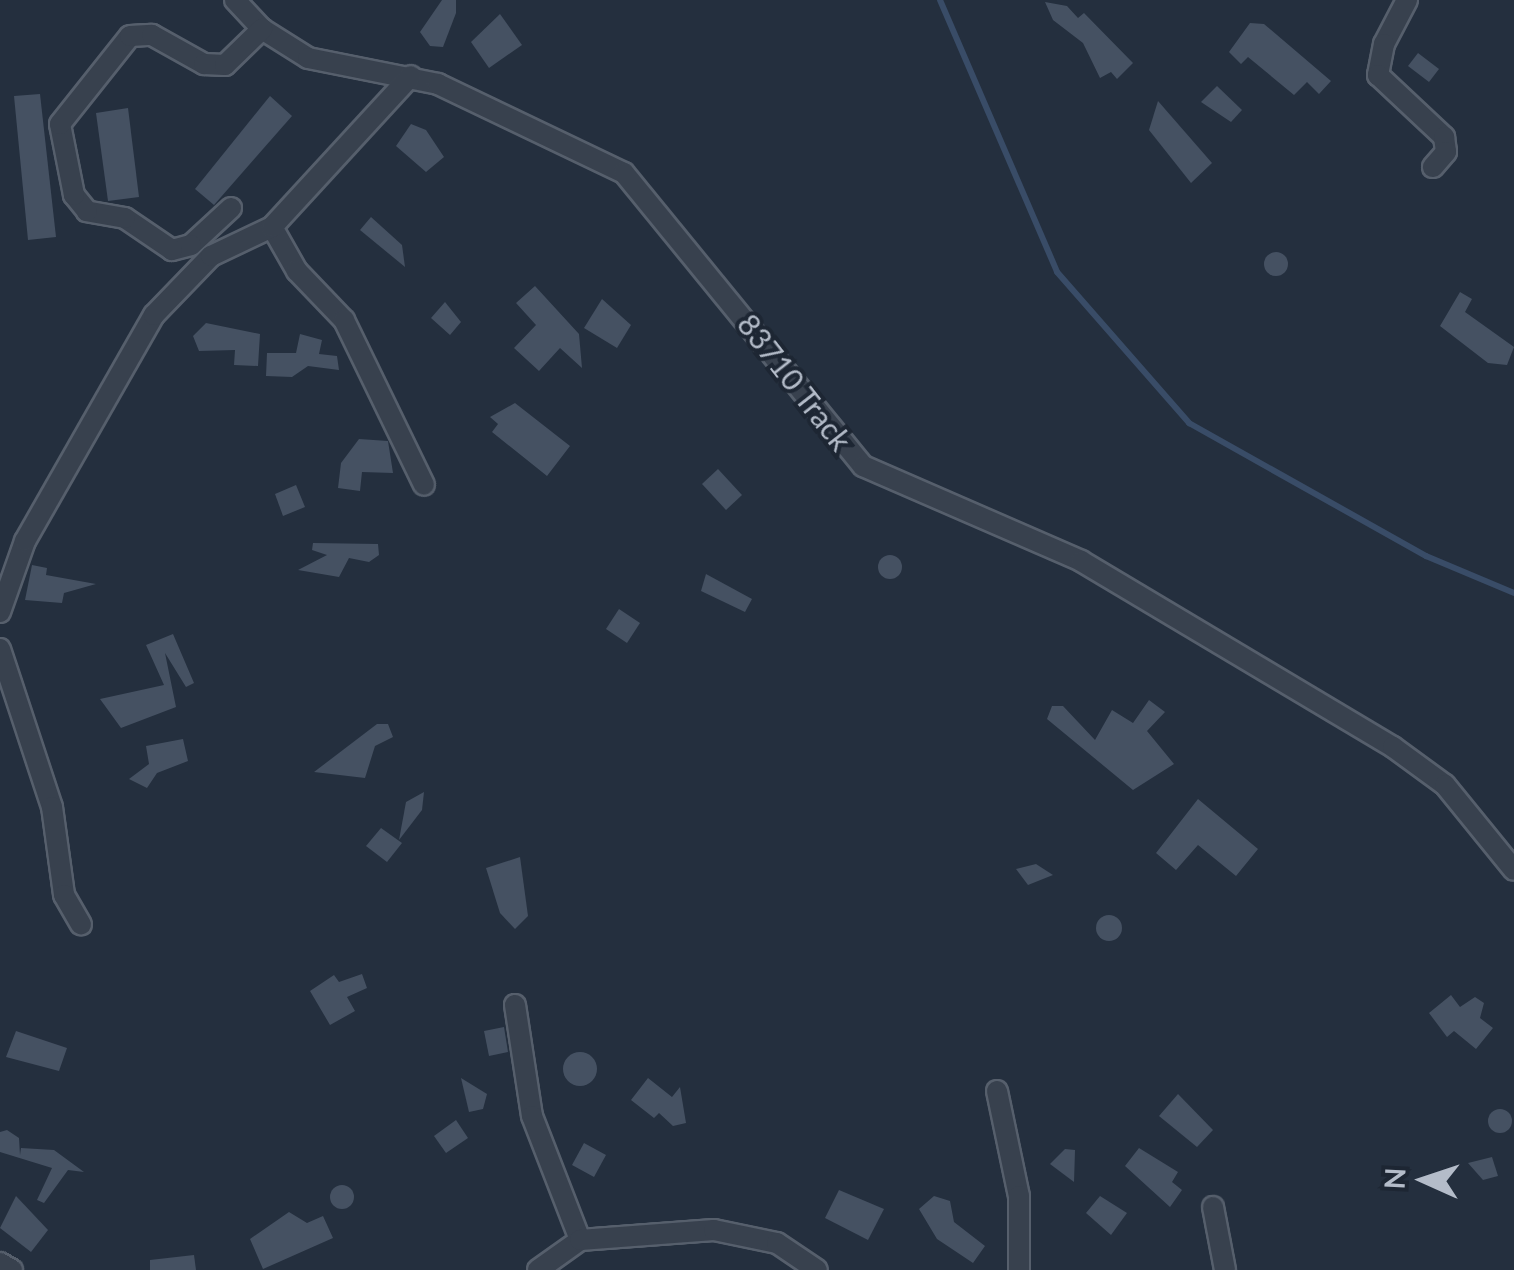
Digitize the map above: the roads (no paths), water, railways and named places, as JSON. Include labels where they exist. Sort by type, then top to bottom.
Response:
[{"type":"street","name":"83710 Track","points":[[235,0],[262,29],[308,58],[411,76],[624,173],[863,466],[1081,561],[1393,747],[1445,785],[1514,870]]},
{"type":"street","points":[[1407,0],[1384,44],[1378,76],[1444,137],[1446,152],[1433,167]]},
{"type":"street","points":[[231,208],[191,245],[172,250],[126,218],[87,211],[74,196],[60,124],[130,36],[152,35],[204,64],[225,65],[262,29]]},
{"type":"street","points":[[0,612],[24,541],[154,316],[211,256],[272,227],[411,76]]},
{"type":"street","points":[[272,227],[297,271],[344,320],[424,485]]},
{"type":"street","points":[[0,649],[4,684],[48,792],[64,895],[81,924]]},
{"type":"street","points":[[514,1005],[532,1116],[580,1240]]},
{"type":"street","points":[[997,1091],[1018,1196],[1019,1270]]},
{"type":"street","points":[[1212,1207],[1225,1270]]},
{"type":"street","points":[[538,1270],[580,1240],[714,1230],[776,1243],[817,1270]]},
{"type":"street","points":[[0,1263],[12,1270]]},
{"type":"waterway","points":[[940,0],[1057,272],[1189,423],[1426,556],[1514,593]]}]
